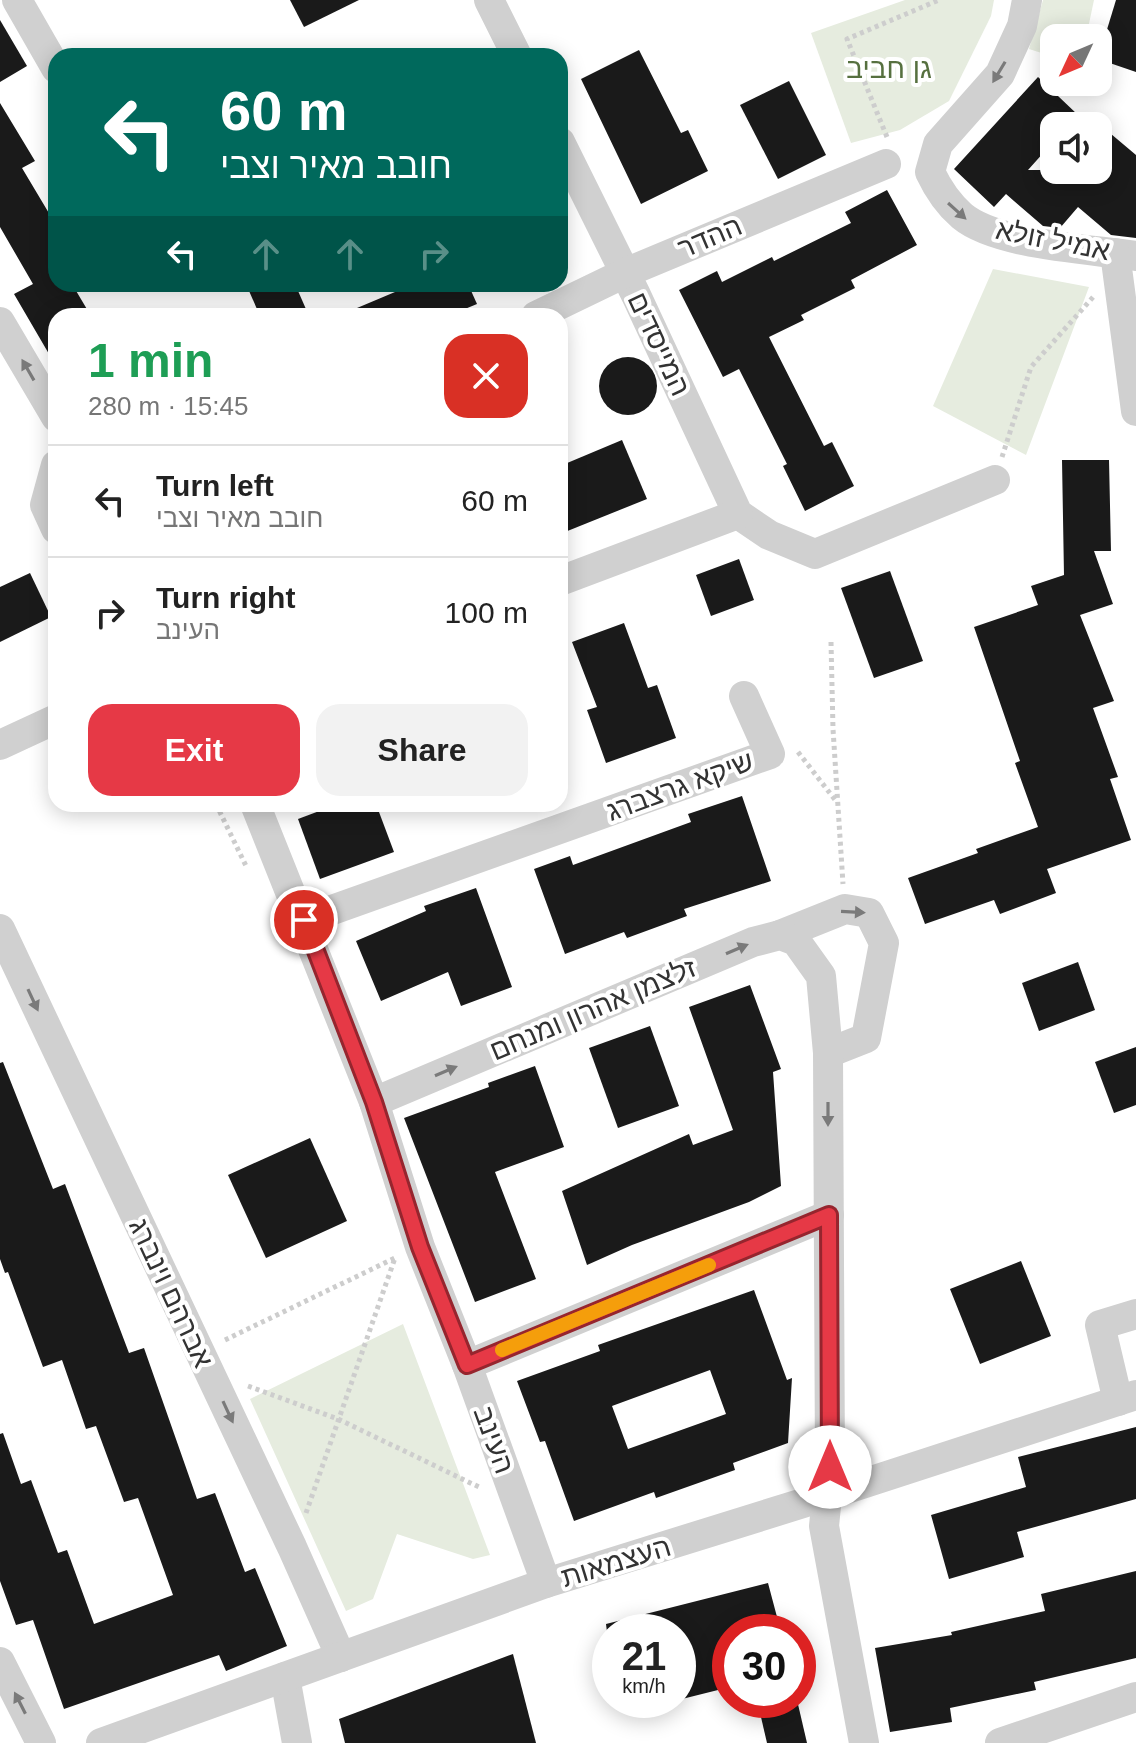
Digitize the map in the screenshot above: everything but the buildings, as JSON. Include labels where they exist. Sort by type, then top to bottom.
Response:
[{"type":"street","points":[[17,0],[48,54]]},
{"type":"street","points":[[489,0],[513,48]]},
{"type":"street","name":"אמיל זולא","points":[[1027,0],[1022,26],[1000,74],[938,144],[930,172],[942,196],[965,218],[1004,235],[1125,255]]},
{"type":"street","name":"ההדר","points":[[553,308],[889,155]]},
{"type":"street","name":"המייסדים","points":[[568,158],[738,514]]},
{"type":"street","points":[[1125,255],[1122,306],[1136,411]]},
{"type":"street","points":[[0,322],[48,403]]},
{"type":"street","points":[[568,578],[738,514],[769,535],[815,554],[995,480]]},
{"type":"street","name":"שיקא גרצברג","points":[[304,920],[770,754],[744,696]]},
{"type":"street","points":[[0,745],[48,723]]},
{"type":"street","name":"העינב","points":[[258,812],[374,1102],[408,1252],[467,1365],[546,1583]]},
{"type":"street","points":[[828,1053],[866,1038],[884,943],[869,913],[845,909]]},
{"type":"street","name":"זלצמן אהרון ומנחם","points":[[374,1102],[753,942],[780,935],[845,909]]},
{"type":"street","name":"אברהם וינברג","points":[[0,929],[341,1657]]},
{"type":"street","points":[[780,935],[796,941],[821,976],[828,1053],[829,1215],[830,1467],[824,1526],[864,1743]]},
{"type":"street","points":[[467,1365],[829,1215]]},
{"type":"street","points":[[1127,1398],[1100,1325],[1136,1314]]},
{"type":"street","name":"העצמאות","points":[[101,1743],[546,1583],[1127,1398]]},
{"type":"street","points":[[0,1662],[41,1743]]},
{"type":"street","points":[[285,1677],[297,1743]]},
{"type":"street","points":[[1000,1743],[1136,1697]]},
{"type":"path","points":[[889,155],[847,39],[939,0]]},
{"type":"path","points":[[995,480],[1031,367],[1092,295],[1122,306]]},
{"type":"path","points":[[831,642],[845,909]]},
{"type":"path","points":[[770,754],[797,751],[837,801]]},
{"type":"path","points":[[204,1362],[408,1252]]},
{"type":"path","points":[[292,1547],[338,1419],[408,1252]]},
{"type":"path","points":[[204,1362],[338,1419],[485,1490]]},
{"type":"green space","name":"גן חביב","points":[[905,0],[994,0],[991,16],[949,101],[900,130],[851,143],[811,33]]},
{"type":"green space","points":[[1043,0],[1094,0],[1089,24],[1040,24],[1040,53],[1029,49]]},
{"type":"green space","points":[[993,269],[1089,287],[1026,455],[933,406]]},
{"type":"green space","points":[[403,1324],[490,1555],[473,1559],[397,1534],[373,1599],[346,1611],[250,1399]]},
{"type":"slow traffic","points":[[502,1350],[709,1265]]},
{"type":"route","points":[[304,920],[374,1102],[420,1247],[467,1365],[829,1215],[830,1467]]}]
